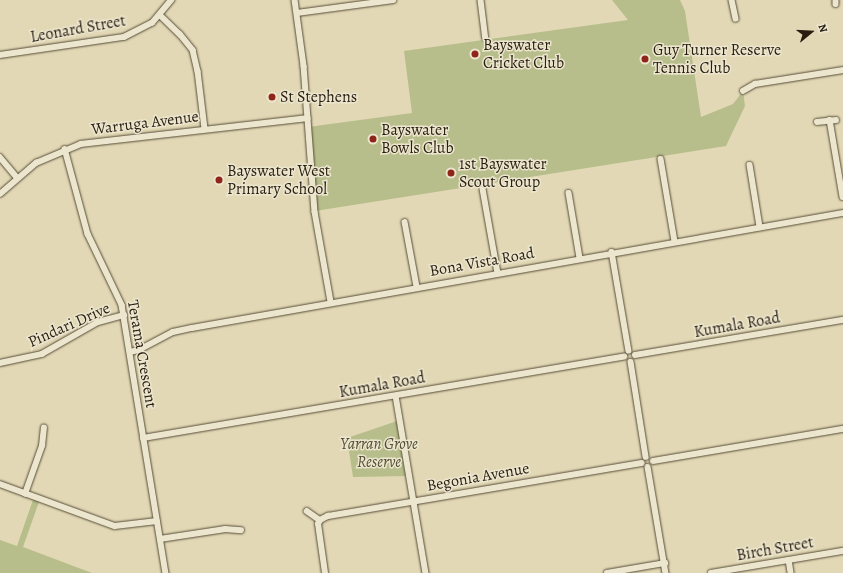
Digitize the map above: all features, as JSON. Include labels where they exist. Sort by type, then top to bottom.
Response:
[{"type":"street","name":"Leonard Street","points":[[0,55],[121,38],[143,29],[160,15],[171,0]]},
{"type":"street","points":[[295,0],[308,118],[315,212],[331,302]]},
{"type":"street","points":[[297,14],[393,0]]},
{"type":"street","points":[[481,0],[486,38]]},
{"type":"street","points":[[732,0],[736,19]]},
{"type":"street","points":[[160,15],[180,34],[192,50],[198,70],[205,129]]},
{"type":"street","points":[[743,91],[756,84],[843,70]]},
{"type":"street","name":"Warruga Avenue","points":[[0,194],[36,163],[65,149],[95,141],[308,118]]},
{"type":"street","points":[[817,122],[833,120],[843,197]]},
{"type":"street","name":"Terama Crescent","points":[[65,149],[88,234],[117,292],[124,315],[166,573]]},
{"type":"street","points":[[0,157],[17,178]]},
{"type":"street","points":[[661,159],[675,242]]},
{"type":"street","points":[[750,165],[760,227]]},
{"type":"street","points":[[483,189],[498,273]]},
{"type":"street","points":[[569,193],[580,258]]},
{"type":"street","name":"Bona Vista Road","points":[[130,352],[139,350],[180,330],[612,252],[843,213]]},
{"type":"street","points":[[405,222],[417,287]]},
{"type":"street","points":[[612,252],[629,351],[635,355],[630,362]]},
{"type":"street","name":"Pindari Drive","points":[[0,363],[42,354],[94,324],[124,315]]},
{"type":"street","name":"Kumala Road","points":[[635,355],[843,320]]},
{"type":"street","points":[[629,351],[624,357],[630,362],[646,457],[642,463],[648,468],[666,573]]},
{"type":"street","name":"Kumala Road","points":[[143,438],[624,357]]},
{"type":"street","points":[[396,396],[426,573]]},
{"type":"street","points":[[26,494],[42,446],[44,428]]},
{"type":"street","points":[[646,457],[653,461],[843,429]]},
{"type":"street","points":[[648,468],[653,461]]},
{"type":"street","name":"Begonia Avenue","points":[[320,520],[328,516],[642,463]]},
{"type":"street","points":[[0,484],[115,526],[157,521]]},
{"type":"street","points":[[307,511],[320,520],[318,529],[325,573]]},
{"type":"street","points":[[160,539],[225,528],[241,530]]},
{"type":"street","name":"Birch Street","points":[[711,573],[843,551]]},
{"type":"street","points":[[789,560],[791,573]]},
{"type":"street","points":[[607,573],[664,563]]},
{"type":"green space","points":[[612,0],[680,0],[685,11],[701,117],[733,104],[743,91],[745,106],[726,146],[315,211],[308,127],[412,113],[404,51],[628,20]]},
{"type":"green space","name":"Yarran Grove Reserve","points":[[400,420],[409,476],[353,477],[347,438]]},
{"type":"green space","points":[[34,497],[40,499],[23,547],[92,573],[0,573],[0,540],[17,546]]},
{"type":"place","name":"Bayswater Cricket Club","points":[[475,54]]},
{"type":"place","name":"Guy Turner Reserve Tennis Club","points":[[645,59]]},
{"type":"place","name":"St Stephens","points":[[272,97]]},
{"type":"place","name":"Bayswater Bowls Club","points":[[373,139]]},
{"type":"place","name":"1st Bayswater Scout Group","points":[[451,173]]},
{"type":"place","name":"Bayswater West Primary School","points":[[219,180]]}]
